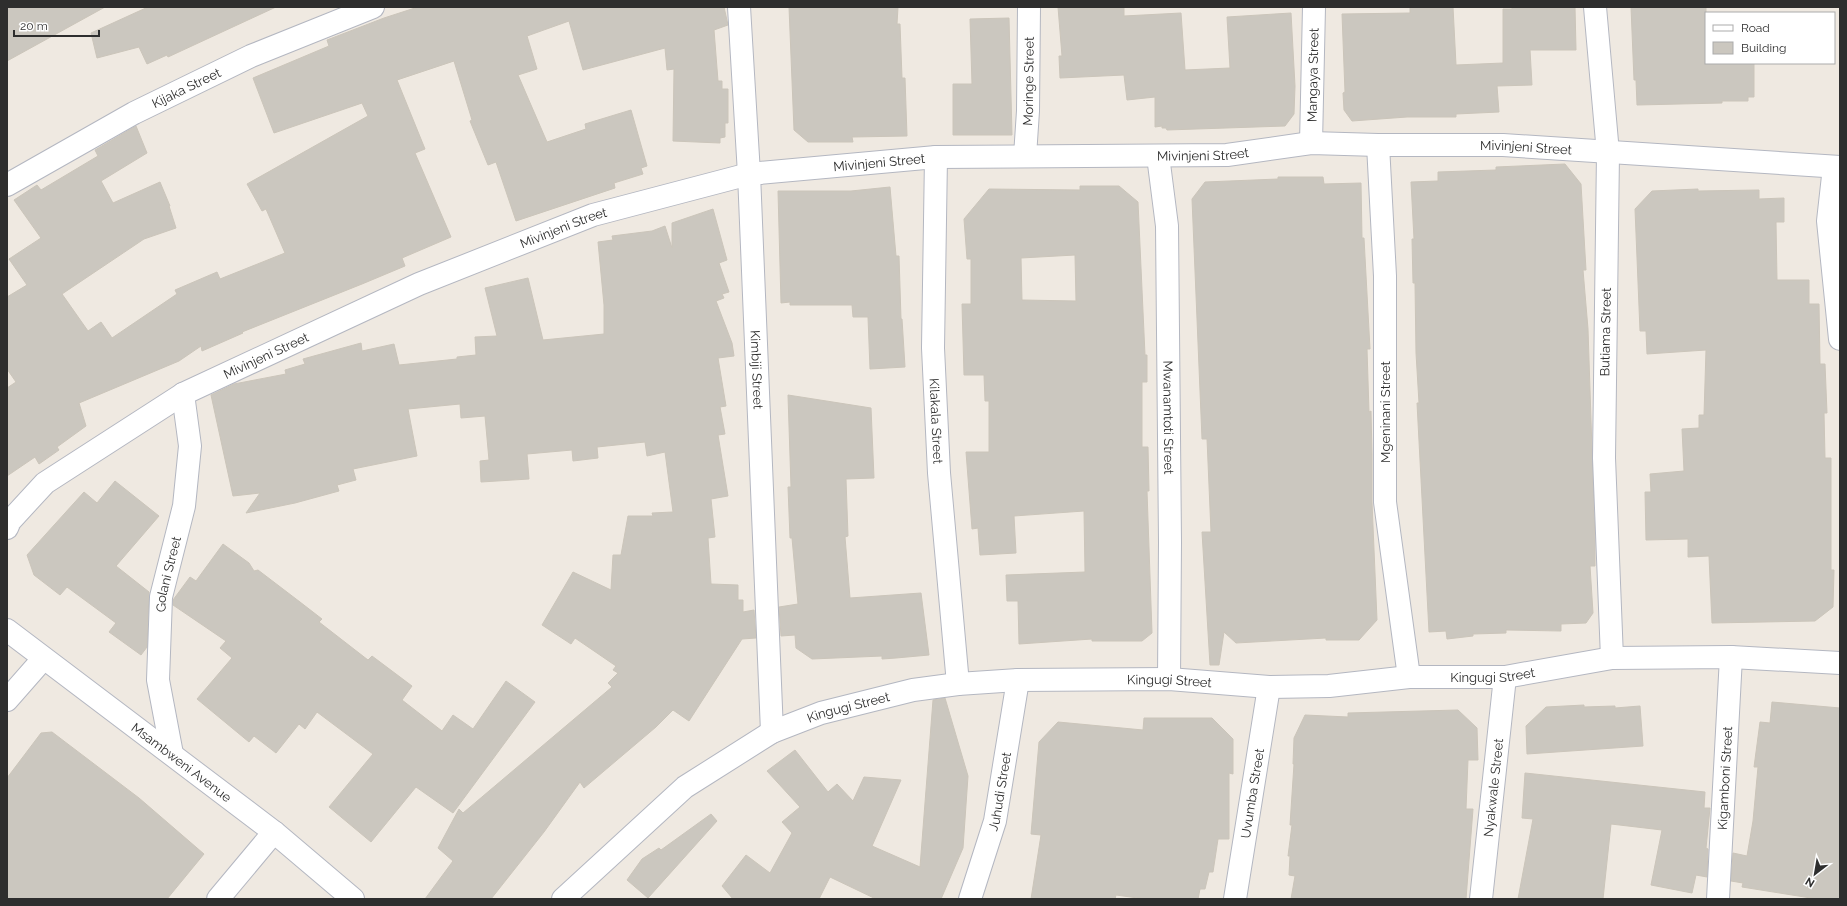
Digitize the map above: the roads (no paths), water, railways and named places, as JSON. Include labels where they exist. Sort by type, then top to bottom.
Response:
[{"type":"street","name":"Kijaka Street","points":[[7,185],[134,113],[251,56],[373,7]]},
{"type":"street","name":"Kimbiji Street","points":[[739,7],[749,174],[772,732]]},
{"type":"street","name":"Moringe Street","points":[[1025,156],[1028,111],[1029,7]]},
{"type":"street","name":"Mangaya Street","points":[[1311,143],[1314,7]]},
{"type":"street","name":"Butiama Street","points":[[1595,7],[1608,153],[1604,458],[1612,658]]},
{"type":"street","name":"Mivinjeni Street","points":[[8,523],[44,483],[182,394],[419,284],[593,215],[749,174],[936,156],[1227,155],[1259,149],[1311,143],[1378,145],[1502,145],[1837,167]]},
{"type":"street","name":"Mgeninani Street","points":[[1378,145],[1385,276],[1385,502],[1409,677]]},
{"type":"street","name":"Kilakala Street","points":[[936,156],[933,348],[939,473],[958,684]]},
{"type":"street","name":"Mwanamtoti Street","points":[[1158,156],[1167,226],[1170,534],[1169,679]]},
{"type":"street","points":[[1837,167],[1828,222],[1840,339]]},
{"type":"street","name":"Golani Street","points":[[172,754],[158,680],[158,672],[161,596],[184,506],[190,446],[182,394]]},
{"type":"street","name":"Msambweni Avenue","points":[[7,630],[43,659],[172,754],[274,832],[353,899]]},
{"type":"street","name":"Kingugi Street","points":[[563,899],[685,788],[772,732],[820,713],[913,690],[958,684],[1018,680],[1169,679],[1270,687],[1329,686],[1409,677],[1505,677],[1612,658],[1731,657],[1840,663]]},
{"type":"street","name":"Kigamboni Street","points":[[1718,899],[1731,657]]},
{"type":"street","points":[[7,700],[43,659]]},
{"type":"street","name":"Nyakwale Street","points":[[1481,899],[1505,677]]},
{"type":"street","name":"Juhudi Street","points":[[970,899],[995,821],[1018,680]]},
{"type":"street","name":"Uvumba Street","points":[[1235,899],[1270,687]]},
{"type":"street","points":[[218,899],[274,832]]}]
